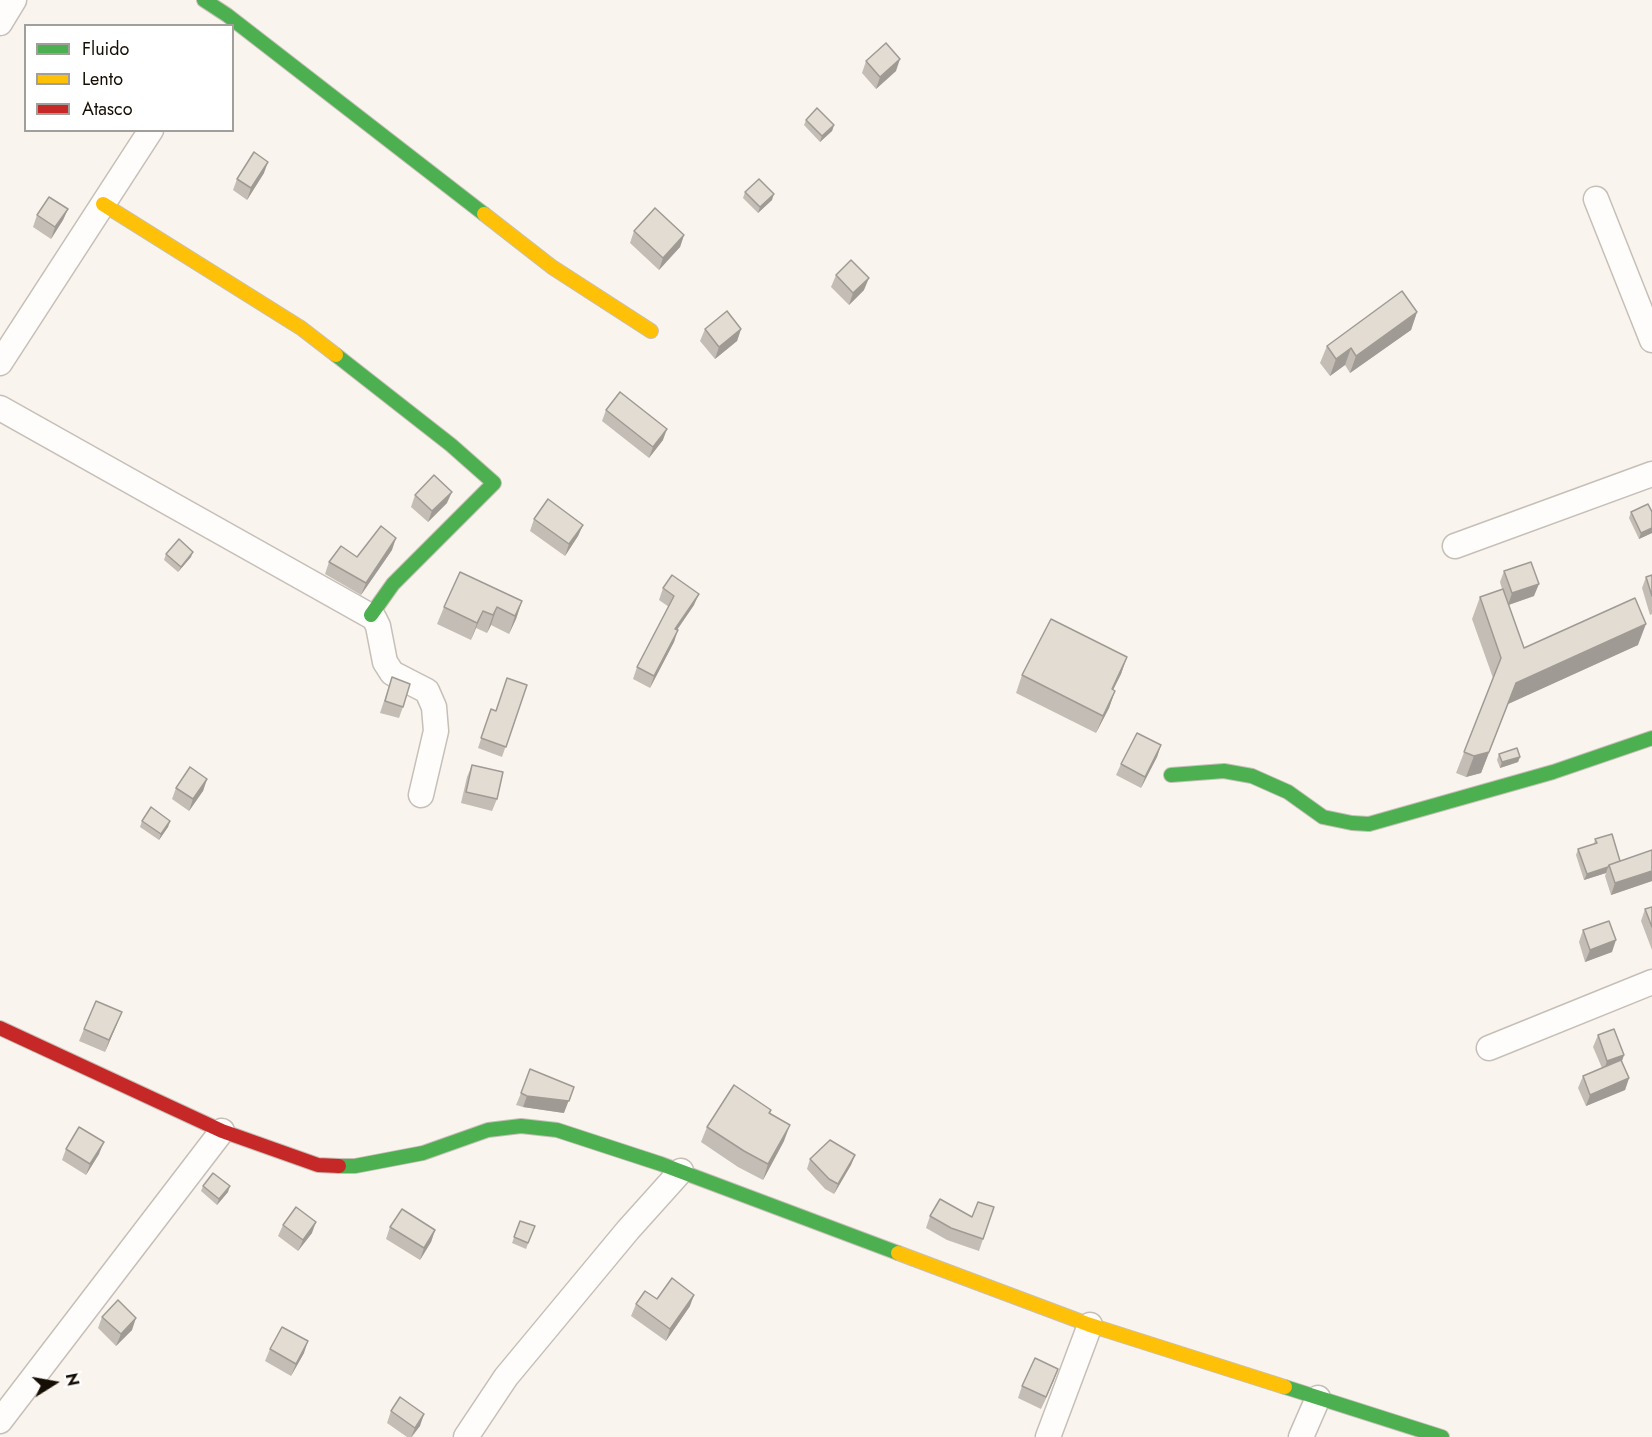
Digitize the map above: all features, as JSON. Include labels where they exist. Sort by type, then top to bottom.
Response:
[{"type":"street","points":[[0,23],[14,0]]},
{"type":"street","points":[[204,0],[228,13],[552,267],[651,331]]},
{"type":"street","points":[[0,363],[150,132]]},
{"type":"street","points":[[1596,199],[1652,340]]},
{"type":"street","points":[[103,204],[301,328],[451,445],[494,483],[393,584],[371,615]]},
{"type":"street","points":[[0,408],[371,615],[378,626],[382,652],[392,673],[427,691],[434,707],[436,732],[421,795]]},
{"type":"street","points":[[1455,546],[1652,474]]},
{"type":"street","points":[[1171,775],[1224,771],[1252,776],[1288,792],[1323,817],[1369,824],[1553,772],[1652,738]]},
{"type":"street","points":[[1489,1048],[1652,982]]},
{"type":"street","points":[[0,1028],[222,1131],[318,1165],[355,1166],[423,1153],[488,1130],[521,1126],[556,1130],[681,1171],[1090,1325],[1442,1437]]},
{"type":"street","points":[[0,1420],[222,1131]]},
{"type":"street","points":[[466,1437],[506,1377],[628,1230],[681,1171]]},
{"type":"street","points":[[1048,1437],[1090,1325]]},
{"type":"street","points":[[1301,1437],[1318,1398]]},
{"type":"building","points":[[886,43],[900,59],[880,77],[866,61]]},
{"type":"building","points":[[817,108],[834,125],[822,136],[806,120]]},
{"type":"building","points":[[254,152],[268,162],[251,188],[237,179]]},
{"type":"building","points":[[759,179],[774,194],[760,207],[745,192]]},
{"type":"building","points":[[49,197],[68,209],[55,227],[37,215]]},
{"type":"building","points":[[655,208],[684,235],[663,258],[634,231]]},
{"type":"building","points":[[851,260],[869,278],[853,293],[836,275]]},
{"type":"building","points":[[1402,291],[1417,312],[1356,356],[1351,348],[1336,359],[1327,346]]},
{"type":"building","points":[[727,311],[741,329],[719,347],[705,329]]},
{"type":"building","points":[[620,392],[667,429],[653,447],[606,410]]},
{"type":"building","points":[[434,475],[452,492],[432,511],[415,495]]},
{"type":"building","points":[[548,499],[583,525],[569,544],[534,519]]},
{"type":"building","points":[[1648,504],[1652,512],[1652,528],[1641,533],[1631,512]]},
{"type":"building","points":[[381,526],[396,538],[366,583],[329,562],[341,546],[357,557]]},
{"type":"building","points":[[179,539],[193,552],[181,567],[166,554]]},
{"type":"building","points":[[1531,562],[1539,584],[1512,593],[1504,571]]},
{"type":"building","points":[[460,572],[522,601],[515,616],[497,607],[493,615],[483,611],[477,623],[444,607]]},
{"type":"building","points":[[672,575],[699,594],[675,629],[678,630],[654,676],[637,667],[674,596],[663,588]]},
{"type":"building","points":[[1652,575],[1652,596],[1646,577]]},
{"type":"building","points":[[1503,589],[1524,648],[1635,598],[1646,624],[1516,683],[1489,752],[1474,756],[1464,752],[1501,658],[1480,597]]},
{"type":"building","points":[[1051,619],[1127,657],[1112,689],[1115,691],[1103,716],[1022,675]]},
{"type":"building","points":[[392,677],[410,684],[403,707],[385,701]]},
{"type":"building","points":[[507,678],[527,685],[506,747],[481,738],[491,709],[496,711]]},
{"type":"building","points":[[1137,733],[1161,745],[1145,777],[1121,764]]},
{"type":"building","points":[[1517,748],[1520,757],[1502,762],[1499,754]]},
{"type":"building","points":[[472,765],[503,772],[497,799],[466,792]]},
{"type":"building","points":[[190,767],[207,779],[193,799],[176,788]]},
{"type":"building","points":[[151,807],[170,821],[161,834],[142,821]]},
{"type":"building","points":[[1612,834],[1620,861],[1587,874],[1578,849],[1597,843],[1595,839]]},
{"type":"building","points":[[1652,850],[1652,871],[1615,883],[1609,865]]},
{"type":"building","points":[[1652,907],[1652,927],[1645,909]]},
{"type":"building","points":[[1609,921],[1616,940],[1590,950],[1583,930]]},
{"type":"building","points":[[96,1001],[122,1012],[109,1040],[84,1029]]},
{"type":"building","points":[[1614,1029],[1624,1055],[1607,1061],[1598,1035]]},
{"type":"building","points":[[1621,1060],[1629,1078],[1590,1095],[1583,1076]]},
{"type":"building","points":[[530,1069],[574,1087],[569,1101],[527,1096],[521,1093]]},
{"type":"building","points":[[734,1085],[771,1110],[769,1113],[790,1125],[768,1164],[707,1127]]},
{"type":"building","points":[[79,1127],[104,1142],[90,1164],[66,1149]]},
{"type":"building","points":[[830,1140],[855,1155],[838,1184],[829,1179],[810,1159]]},
{"type":"building","points":[[213,1173],[230,1186],[219,1199],[203,1186]]},
{"type":"building","points":[[940,1199],[972,1217],[978,1202],[994,1207],[983,1239],[951,1228],[930,1216]]},
{"type":"building","points":[[296,1207],[316,1222],[303,1240],[283,1225]]},
{"type":"building","points":[[402,1209],[435,1230],[424,1248],[390,1227]]},
{"type":"building","points":[[520,1221],[535,1226],[528,1243],[514,1237]]},
{"type":"building","points":[[672,1278],[694,1295],[670,1329],[636,1304],[645,1291],[657,1299]]},
{"type":"building","points":[[118,1300],[136,1318],[121,1334],[102,1317]]},
{"type":"building","points":[[282,1327],[308,1341],[296,1364],[270,1349]]},
{"type":"building","points":[[1035,1358],[1058,1369],[1046,1397],[1022,1386]]},
{"type":"building","points":[[400,1397],[424,1414],[415,1428],[391,1411]]},
{"type":"traffic: fast","points":[[204,0],[227,15],[484,214]]},
{"type":"traffic: fast","points":[[336,355],[451,445],[494,483],[393,584],[371,615]]},
{"type":"traffic: fast","points":[[1171,775],[1224,771],[1252,776],[1288,792],[1323,817],[1369,824],[1553,772],[1652,738]]},
{"type":"traffic: fast","points":[[339,1166],[355,1166],[423,1153],[488,1130],[521,1126],[557,1130],[661,1164],[898,1253]]},
{"type":"traffic: fast","points":[[1285,1387],[1442,1437]]},
{"type":"traffic: slow","points":[[103,204],[301,328],[336,355]]},
{"type":"traffic: slow","points":[[484,214],[552,267],[651,331]]},
{"type":"traffic: slow","points":[[898,1253],[1090,1325],[1285,1387]]},
{"type":"traffic: jam","points":[[0,1028],[222,1131],[318,1165],[339,1166]]}]
